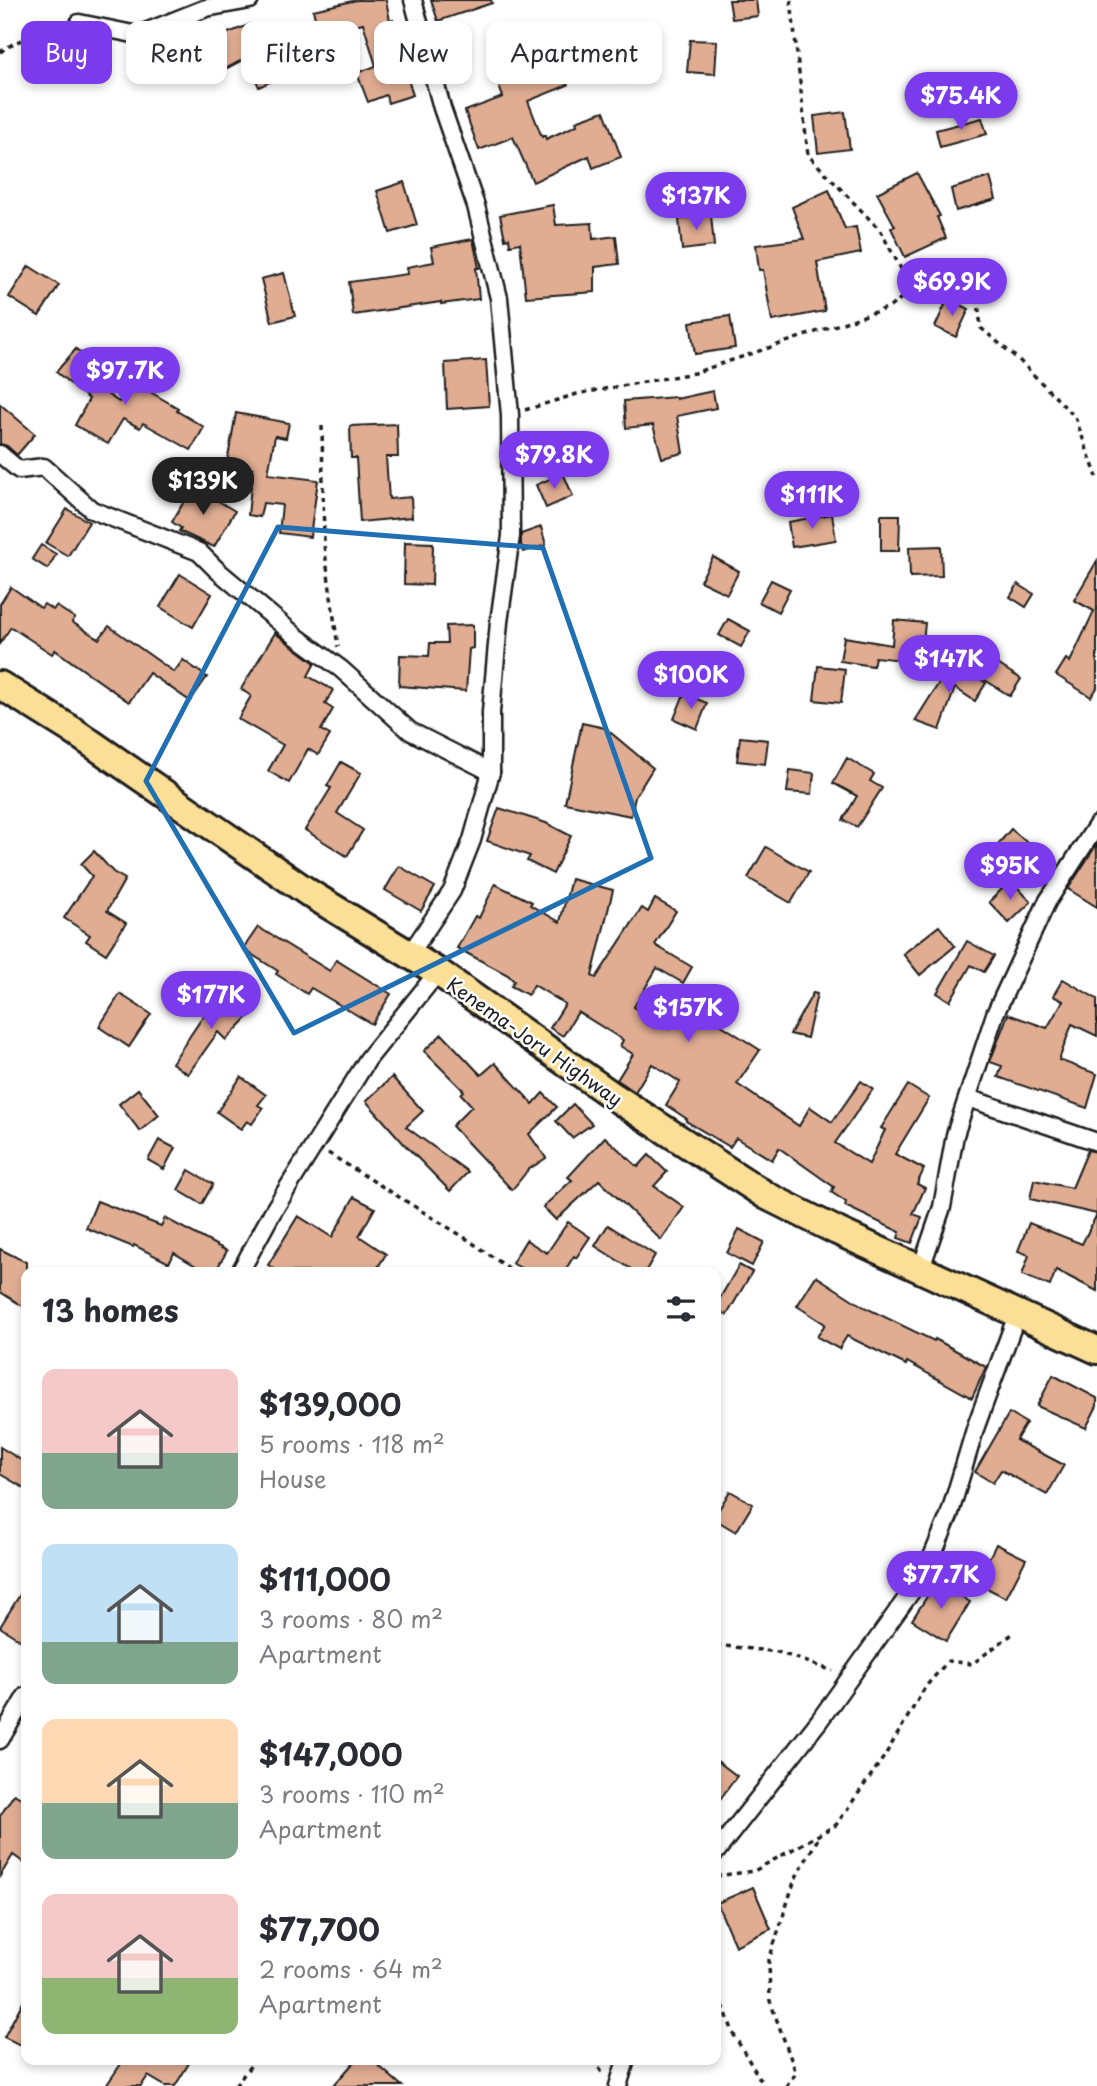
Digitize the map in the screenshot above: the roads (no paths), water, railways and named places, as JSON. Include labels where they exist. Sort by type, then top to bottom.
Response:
[{"type":"highway","name":"Kenema-Joru Highway","points":[[0,685],[72,730],[309,893],[438,972],[613,1096],[767,1196],[837,1231],[1097,1350]]},
{"type":"street","points":[[112,30],[138,35],[206,8],[250,0]]},
{"type":"street","points":[[410,954],[452,891],[472,840],[491,772],[493,687],[511,536],[510,415],[499,298],[476,206],[442,108],[412,0]]},
{"type":"street","points":[[0,454],[19,470],[44,467],[92,510],[200,552],[217,570],[297,637],[341,669],[410,731],[491,772]]},
{"type":"street","points":[[921,1268],[942,1207],[955,1135],[995,1014],[1047,902],[1097,825]]},
{"type":"street","points":[[243,1267],[272,1213],[368,1059],[438,972]]},
{"type":"street","points":[[968,1098],[1097,1142]]},
{"type":"street","points":[[721,1846],[819,1721],[926,1571],[949,1516],[976,1426],[1017,1315]]},
{"type":"street","points":[[0,1740],[21,1704]]},
{"type":"street","points":[[618,2086],[624,2065]]}]
